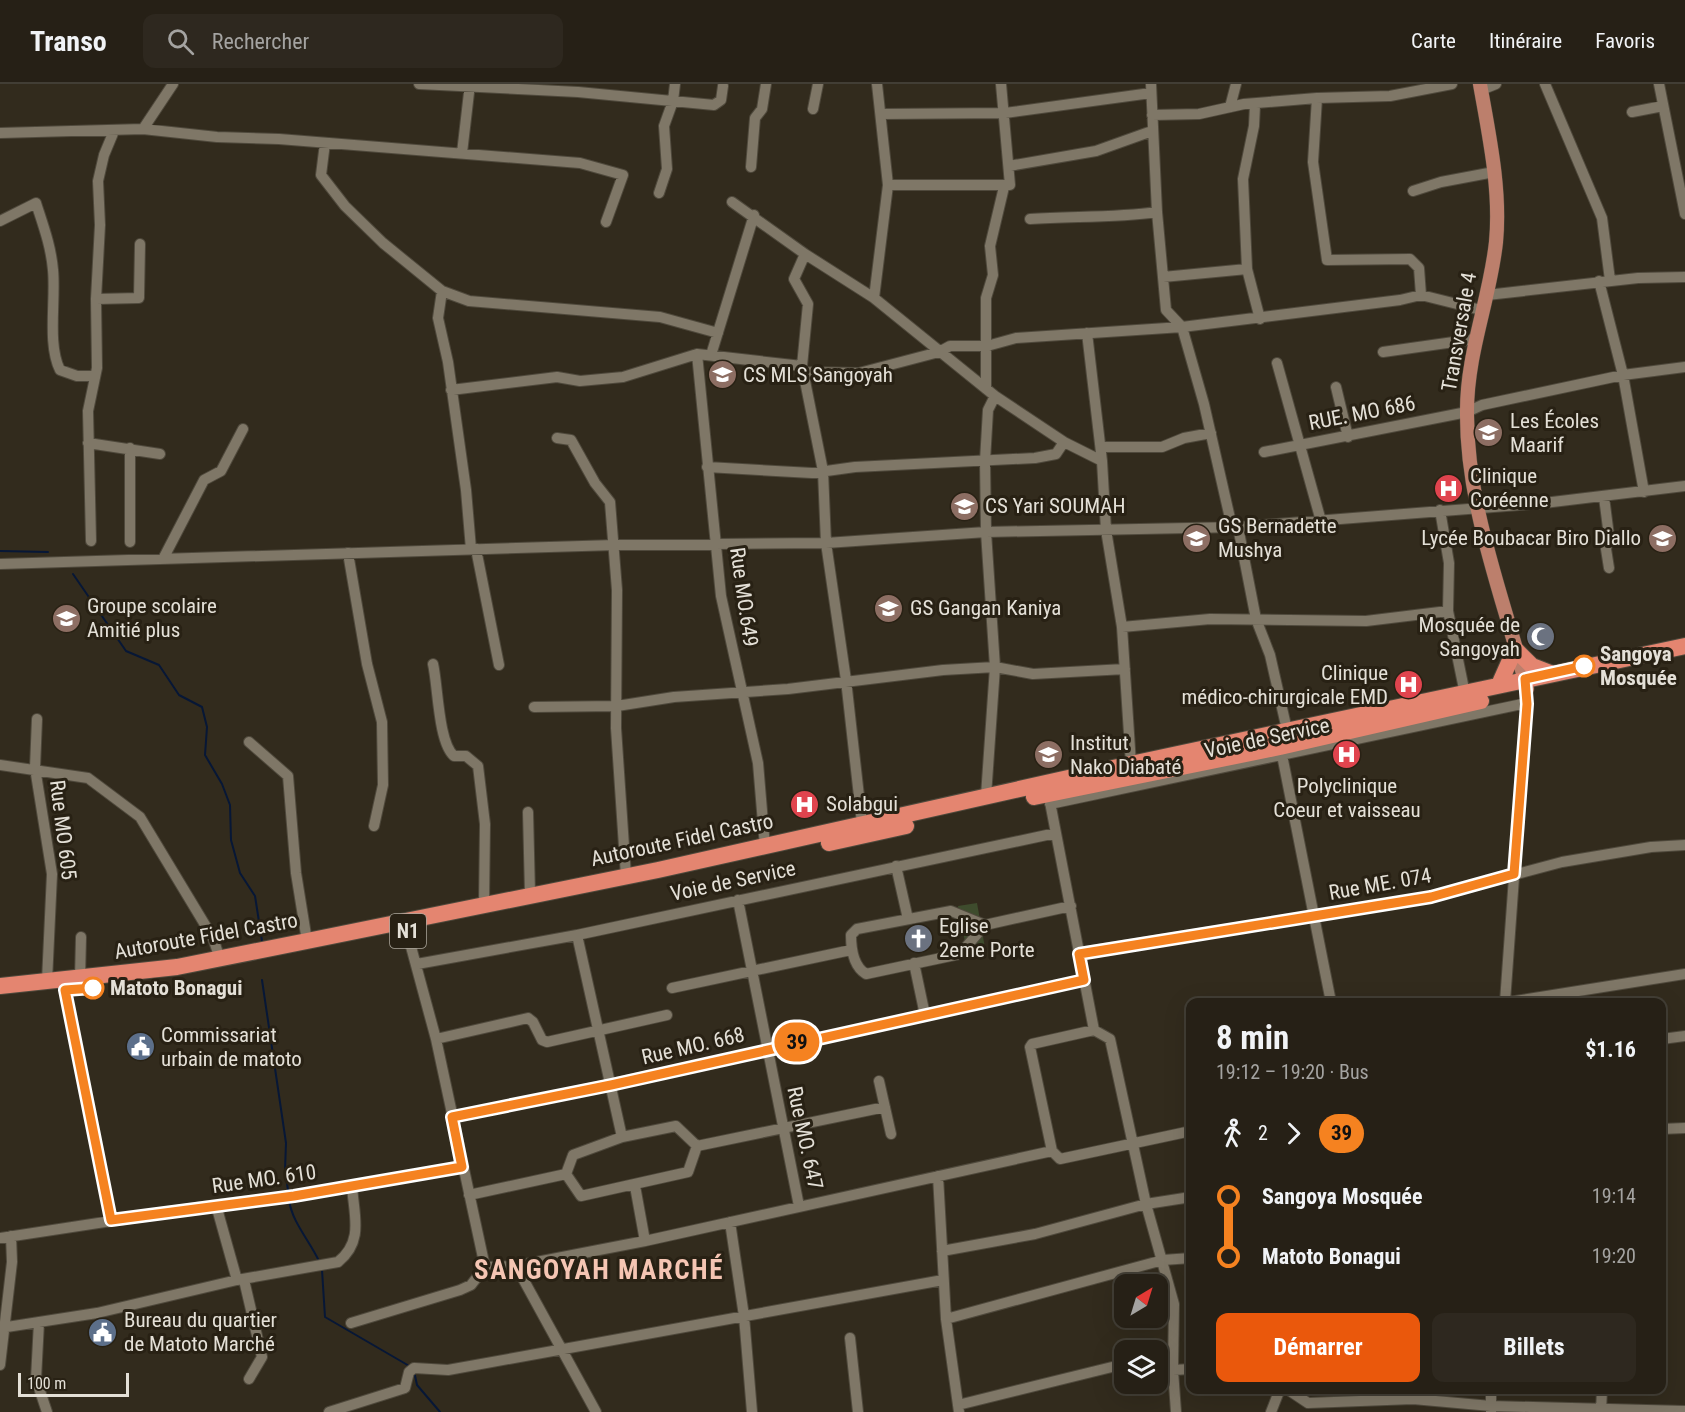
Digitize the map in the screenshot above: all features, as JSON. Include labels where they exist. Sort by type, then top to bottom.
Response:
[{"type":"highway","name":"Autoroute Fidel Castro","points":[[0,986],[80,978],[220,959],[765,847],[986,796],[1499,685],[1526,691],[1551,674],[1685,646]]},
{"type":"highway","points":[[1499,685],[1515,649],[1532,666],[1551,674]]},
{"type":"highway","name":"Autoroute Fidel Castro","points":[[0,996],[183,976],[407,932],[1436,718],[1587,675],[1685,658]]},
{"type":"main road","name":"Transversale 4","points":[[1481,87],[1494,172],[1496,242],[1487,295],[1481,310],[1475,339],[1467,412],[1476,507],[1526,691]]},
{"type":"street","points":[[144,129],[173,84]]},
{"type":"street","points":[[419,84],[578,92],[714,105],[721,100],[723,86]]},
{"type":"street","points":[[659,193],[668,169],[664,126],[673,101],[675,84]]},
{"type":"street","points":[[751,167],[756,118],[762,109],[766,84]]},
{"type":"street","points":[[813,109],[818,84]]},
{"type":"street","points":[[874,298],[888,185],[877,84]]},
{"type":"street","points":[[888,185],[1004,187],[1010,185],[1001,84]]},
{"type":"street","points":[[1230,107],[1236,84]]},
{"type":"street","points":[[1152,115],[1199,114],[1230,107],[1317,98],[1390,96],[1452,84]]},
{"type":"street","points":[[1481,87],[1496,84]]},
{"type":"street","points":[[1545,84],[1602,218],[1605,281],[1644,492]]},
{"type":"street","points":[[1659,84],[1685,214]]},
{"type":"street","points":[[462,153],[470,86]]},
{"type":"street","points":[[881,114],[1005,113],[1151,88],[1156,212],[1166,310],[1182,327],[1235,527],[1256,619],[1270,655],[1287,730]]},
{"type":"street","points":[[1317,98],[1313,162],[1327,260],[1410,259],[1419,268],[1421,295]]},
{"type":"street","points":[[1255,105],[1254,126],[1244,179],[1247,269],[1260,319]]},
{"type":"street","points":[[1632,112],[1663,106]]},
{"type":"street","points":[[0,133],[144,129],[217,137],[580,163],[623,175],[606,222]]},
{"type":"street","points":[[91,541],[88,411],[95,376],[100,225],[98,182],[104,155],[114,131]]},
{"type":"street","points":[[1009,166],[1096,152],[1152,131]]},
{"type":"street","points":[[325,143],[321,175],[345,206],[383,243],[442,291],[469,301],[660,317],[717,333]]},
{"type":"street","points":[[1413,191],[1441,182],[1494,172]]},
{"type":"street","points":[[986,796],[994,667],[986,532],[985,461],[990,392],[986,298],[993,275],[990,246],[1004,187]]},
{"type":"street","points":[[732,202],[754,215],[805,254],[874,298],[990,392],[1064,442],[1102,461]]},
{"type":"street","points":[[0,221],[36,203],[50,247],[53,271],[54,357],[60,370],[77,376],[95,376]]},
{"type":"street","points":[[1030,219],[1075,216],[1124,217],[1156,212]]},
{"type":"street","points":[[703,354],[717,333],[754,215]]},
{"type":"street","points":[[96,299],[139,298],[140,244]]},
{"type":"street","points":[[805,254],[794,279],[808,304],[803,369],[823,471],[826,543],[846,680],[862,824]]},
{"type":"street","points":[[1163,277],[1247,269]]},
{"type":"street","points":[[1487,295],[1605,281],[1685,277]]},
{"type":"street","points":[[442,291],[438,318],[451,390],[473,549],[499,665]]},
{"type":"street","points":[[451,390],[558,377],[580,381],[623,377],[703,354],[803,369],[859,373],[939,352],[950,346],[987,346],[1016,338],[1182,327],[1260,319],[1400,300],[1421,295],[1481,310]]},
{"type":"street","points":[[1087,333],[1101,447],[1106,530],[1122,627],[1131,764]]},
{"type":"street","points":[[1383,352],[1475,339]]},
{"type":"street","name":"Rue MO.649","points":[[703,354],[707,466],[721,596],[758,762],[765,847]]},
{"type":"street","points":[[1277,363],[1321,521]]},
{"type":"street","name":"RUE. MO 686","points":[[1264,452],[1467,412],[1482,405],[1623,375],[1685,367]]},
{"type":"street","points":[[1336,387],[1348,437]]},
{"type":"street","points":[[163,559],[204,480],[221,471],[243,429]]},
{"type":"street","points":[[1101,447],[1162,447],[1184,438],[1210,433]]},
{"type":"street","points":[[557,438],[571,440],[595,483],[610,502],[615,545],[616,728],[626,876]]},
{"type":"street","points":[[707,466],[771,472],[985,461],[1056,454],[1064,442]]},
{"type":"street","points":[[88,443],[160,454]]},
{"type":"street","points":[[129,542],[130,448]]},
{"type":"street","points":[[0,564],[615,545],[826,543],[986,532],[1235,527],[1604,497],[1685,486]]},
{"type":"street","points":[[1604,497],[1609,536],[1606,549],[1609,568]]},
{"type":"street","points":[[1440,510],[1449,563],[1448,611],[1465,694]]},
{"type":"street","points":[[348,553],[367,664],[382,722],[382,785],[374,826]]},
{"type":"street","points":[[1122,627],[1210,619],[1366,621],[1448,611]]},
{"type":"street","points":[[433,664],[441,720],[449,752],[454,756],[466,756],[478,766],[485,824],[484,905]]},
{"type":"street","points":[[534,707],[617,706],[674,697],[994,667],[1034,674],[1125,669]]},
{"type":"street","points":[[1507,998],[1526,691]]},
{"type":"street","name":"Rue MO 605","points":[[37,719],[35,768],[52,874],[47,981]]},
{"type":"street","name":"Voie de Service","points":[[1228,762],[1282,755],[1379,730]]},
{"type":"street","points":[[249,742],[288,776],[296,873],[307,941]]},
{"type":"street","points":[[1282,755],[1330,998]]},
{"type":"street","points":[[0,765],[35,768],[88,778],[140,817],[213,938],[220,959]]},
{"type":"street","points":[[1049,799],[1094,1030]]},
{"type":"street","points":[[528,812],[530,894]]},
{"type":"street","name":"Voie de Service","points":[[417,964],[577,935],[1056,833]]},
{"type":"street","name":"Rue ME. 074","points":[[1079,954],[1431,897],[1573,860],[1651,847],[1685,845]]},
{"type":"street","points":[[896,866],[908,919]]},
{"type":"street","name":"Rue MO. 647","points":[[738,900],[799,1206]]},
{"type":"street","points":[[986,925],[960,954],[866,974],[859,968],[851,950],[851,935],[857,929],[951,911],[986,925],[1071,906]]},
{"type":"street","points":[[407,932],[436,1039],[485,1267]]},
{"type":"street","points":[[577,935],[622,1137]]},
{"type":"street","points":[[80,978],[81,937]]},
{"type":"street","points":[[672,988],[851,950]]},
{"type":"street","points":[[914,963],[925,1015]]},
{"type":"street","points":[[1532,998],[1685,974]]},
{"type":"street","name":"Rue MO. 668","points":[[452,1117],[611,1085],[1084,980]]},
{"type":"street","points":[[65,990],[111,1220]]},
{"type":"street","points":[[436,1039],[528,1018],[533,1022],[544,1042],[667,1015]]},
{"type":"street","points":[[1176,1412],[1173,1370],[1174,1304],[1146,1204],[1133,1143],[1110,1039],[1094,1030],[1032,1044],[1030,1047],[1052,1151],[1060,1159],[1133,1143],[1186,1132]]},
{"type":"street","points":[[1666,1039],[1685,1036]]},
{"type":"street","points":[[879,1081],[891,1134]]},
{"type":"street","points":[[698,1146],[885,1107]]},
{"type":"street","points":[[566,1174],[573,1155],[622,1137],[676,1126],[698,1146]]},
{"type":"street","points":[[1666,1129],[1685,1128]]},
{"type":"street","points":[[566,1174],[581,1196],[635,1186],[688,1172],[698,1146]]},
{"type":"street","points":[[485,1267],[516,1266],[645,1241],[1052,1151]]},
{"type":"street","name":"Rue MO. 610","points":[[6,1237],[352,1186],[462,1167]]},
{"type":"street","points":[[469,1195],[566,1174]]},
{"type":"street","points":[[938,1176],[946,1319],[959,1408],[1112,1367]]},
{"type":"street","points":[[3,1327],[129,1306],[241,1280],[338,1262],[348,1254],[356,1242],[352,1186]]},
{"type":"street","points":[[635,1186],[645,1241]]},
{"type":"street","points":[[942,1251],[1035,1234],[1146,1204],[1186,1198]]},
{"type":"street","points":[[216,1205],[241,1280],[262,1357],[249,1379]]},
{"type":"street","points":[[730,1222],[744,1316],[752,1412]]},
{"type":"street","points":[[0,1365],[12,1262],[6,1237]]},
{"type":"street","points":[[946,1319],[1163,1260],[1186,1258]]},
{"type":"street","points":[[516,1266],[596,1412]]},
{"type":"street","points":[[351,1323],[460,1290],[471,1285],[485,1267]]},
{"type":"street","points":[[329,1412],[405,1388],[411,1370],[448,1370],[943,1280]]},
{"type":"street","points":[[39,1322],[36,1378],[47,1412]]},
{"type":"street","points":[[850,1338],[858,1412]]},
{"type":"street","points":[[1173,1370],[1186,1369]]},
{"type":"street","points":[[1271,1412],[1278,1394]]},
{"type":"street","points":[[1294,1394],[1308,1403],[1412,1394],[1439,1407],[1685,1411]]},
{"type":"street","points":[[1601,1411],[1602,1394]]},
{"type":"green space","points":[[977,903],[985,948],[967,952],[958,906]]},
{"type":"waterway","points":[[0,551],[48,552]]},
{"type":"waterway","points":[[73,574],[126,651],[159,665],[179,695],[202,707],[207,727],[205,755],[222,784],[230,805],[231,840],[240,873],[255,896],[262,941]]},
{"type":"waterway","points":[[262,980],[286,1143],[285,1170],[288,1190]]},
{"type":"waterway","points":[[289,1200],[297,1223],[319,1261]]},
{"type":"waterway","points":[[322,1270],[325,1317],[411,1367]]},
{"type":"waterway","points":[[414,1371],[417,1385],[440,1412]]},
{"type":"bus line","name":"39","points":[[93,988],[65,990],[111,1220],[294,1196],[462,1167],[452,1117],[611,1085],[1084,980],[1079,954],[1431,897],[1514,874],[1527,704],[1525,679],[1584,666]]},
{"type":"place","name":"CS MLS Sangoyah","points":[[722,375]]},
{"type":"place","name":"Les Écoles Maarif","points":[[1489,433]]},
{"type":"place","name":"Clinique Coréenne","points":[[1449,488]]},
{"type":"place","name":"CS Yari SOUMAH","points":[[964,506]]},
{"type":"place","name":"GS Bernadette Mushya","points":[[1197,538]]},
{"type":"place","name":"Lycée Boubacar Biro Diallo","points":[[1662,538]]},
{"type":"place","name":"GS Gangan Kaniya","points":[[889,608]]},
{"type":"place","name":"Groupe scolaire Amitié plus","points":[[66,618]]},
{"type":"place","name":"Mosquée de Sangoyah","points":[[1541,637]]},
{"type":"place","name":"Sangoya Mosquée","points":[[1584,666]]},
{"type":"place","name":"Clinique médico-chirurgicale EMD","points":[[1409,685]]},
{"type":"place","name":"Institut Nako Diabaté","points":[[1049,755]]},
{"type":"place","name":"Polyclinique Coeur et vaisseau","points":[[1347,755]]},
{"type":"place","name":"Solabgui","points":[[805,804]]},
{"type":"place","name":"Eglise 2eme Porte","points":[[918,938]]},
{"type":"place","name":"Matoto Bonagui","points":[[93,988]]},
{"type":"place","name":"Commissariat urbain de matoto","points":[[140,1047]]},
{"type":"place","name":"Bureau du quartier de Matoto Marché","points":[[103,1332]]},
{"type":"district","name":"SANGOYAH MARCHÉ","points":[[599,1270]]}]
